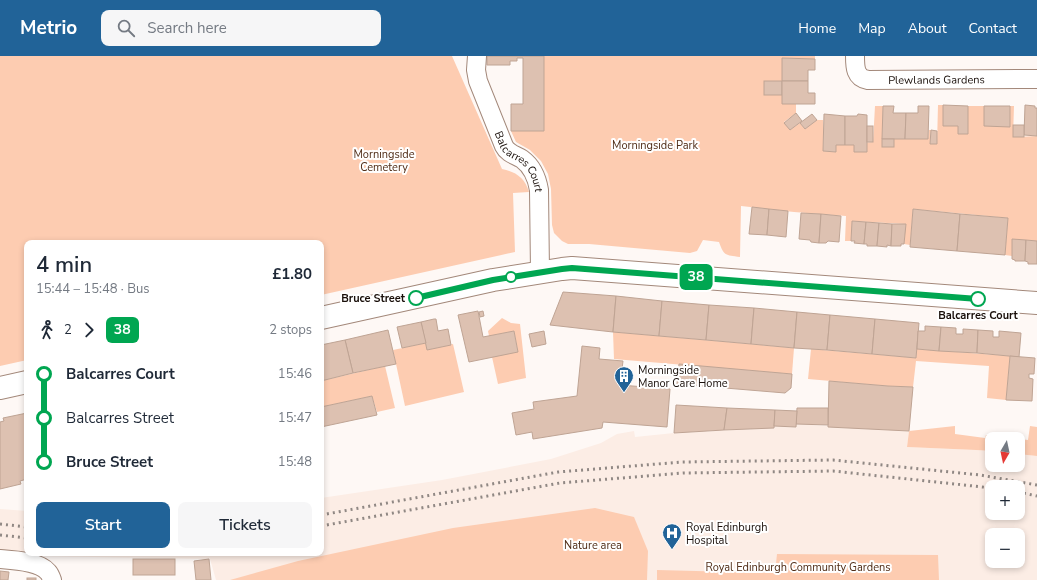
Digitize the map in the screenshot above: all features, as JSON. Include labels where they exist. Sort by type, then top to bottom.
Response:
[{"type":"street","name":"Balcarres Court","points":[[477,56],[476,70],[478,81],[504,146],[509,152],[523,160],[531,168],[537,178],[539,190],[540,272]]},
{"type":"street","name":"Plewlands Gardens","points":[[856,56],[857,74],[863,79],[868,80],[1037,79]]},
{"type":"street","points":[[324,317],[493,280],[562,269],[581,268],[913,295],[1037,303]]},
{"type":"street","points":[[0,388],[24,383]]},
{"type":"street","points":[[0,558],[37,564],[48,571],[52,580]]},
{"type":"shaded area","points":[[796,424],[909,431],[907,447],[985,451],[985,472],[1025,472],[1025,455],[1037,456],[1037,580],[216,580],[210,559],[34,556],[324,556],[324,498],[442,480],[551,459],[601,443],[617,434],[634,431],[635,437],[674,433],[773,428],[774,426],[795,427]]},
{"type":"shaded area","points":[[0,509],[24,511],[24,555],[0,552]]},
{"type":"green space","name":"Morningside Cemetery","points":[[0,56],[452,56],[502,169],[519,176],[525,183],[529,192],[513,193],[515,252],[324,294],[324,240],[24,240],[24,361],[0,366]]},
{"type":"green space","name":"Morningside Park","points":[[544,56],[815,56],[815,59],[782,58],[782,81],[764,81],[764,94],[782,95],[782,103],[796,104],[796,113],[784,122],[790,130],[800,123],[805,129],[817,120],[823,120],[823,151],[836,152],[836,145],[873,142],[875,106],[883,106],[882,147],[894,147],[894,139],[928,139],[929,130],[931,130],[930,143],[937,144],[938,105],[943,105],[943,125],[958,126],[958,134],[968,134],[968,106],[984,106],[984,126],[1010,126],[1010,106],[1014,106],[1013,137],[1037,136],[1037,241],[1012,240],[1012,256],[1005,255],[1008,218],[913,209],[910,245],[904,244],[905,224],[852,221],[851,241],[845,241],[846,216],[741,206],[740,257],[726,254],[722,250],[719,242],[703,240],[697,251],[690,253],[589,244],[568,244],[562,241],[554,233],[552,225],[551,189],[548,174],[541,161],[530,150],[516,142],[511,131],[544,131]]},
{"type":"green space","points":[[502,318],[511,323],[520,324],[526,378],[498,384],[492,357],[518,351],[514,331],[489,336],[488,331]]},
{"type":"green space","points":[[613,332],[794,348],[792,374],[614,359]]},
{"type":"green space","points":[[426,343],[427,350],[453,344],[464,392],[405,406],[393,350]]},
{"type":"green space","points":[[811,349],[916,358],[917,349],[1010,356],[1006,400],[987,398],[989,366],[916,361],[913,387],[808,379]]},
{"type":"green space","points":[[385,366],[395,408],[377,412],[372,396],[324,406],[324,380]]},
{"type":"green space","points":[[955,426],[955,434],[985,438],[985,451],[907,447],[909,431]]},
{"type":"green space","points":[[1030,426],[1037,427],[1037,456],[1025,455],[1025,440],[1028,440]]},
{"type":"green space","name":"Nature area","points":[[595,508],[634,517],[648,551],[647,580],[230,580],[298,561],[453,528]]},
{"type":"green space","name":"Royal Edinburgh Community Gardens","points":[[777,554],[938,555],[939,580],[657,580],[657,570],[775,573]]},
{"type":"building","points":[[487,56],[544,56],[544,131],[511,131],[511,104],[523,104],[523,58],[517,58],[517,61],[510,61],[510,65],[487,65]]},
{"type":"building","points":[[782,58],[815,59],[815,70],[808,70],[808,81],[782,81]]},
{"type":"building","points":[[764,81],[782,81],[782,95],[764,95]]},
{"type":"building","points":[[782,81],[808,81],[808,93],[815,93],[815,104],[782,104]]},
{"type":"building","points":[[943,105],[968,106],[968,134],[958,134],[958,126],[943,126]]},
{"type":"building","points":[[1025,105],[1035,106],[1035,108],[1037,108],[1037,136],[1024,135]]},
{"type":"building","points":[[883,106],[894,106],[893,113],[906,113],[905,139],[882,139]]},
{"type":"building","points":[[918,106],[929,106],[928,139],[905,139],[906,113],[918,113]]},
{"type":"building","points":[[984,106],[1010,106],[1010,127],[984,126]]},
{"type":"building","points":[[796,113],[802,121],[790,130],[784,123]]},
{"type":"building","points":[[812,114],[817,120],[805,129],[800,123]]},
{"type":"building","points":[[824,114],[845,116],[845,145],[836,145],[836,152],[823,151]]},
{"type":"building","points":[[858,114],[867,115],[867,152],[854,152],[854,145],[845,145],[845,116],[857,116]]},
{"type":"building","points":[[1013,125],[1024,125],[1024,137],[1013,137]]},
{"type":"building","points":[[867,126],[873,126],[873,142],[867,142]]},
{"type":"building","points":[[931,130],[937,131],[937,144],[930,144]]},
{"type":"building","points":[[882,139],[894,139],[894,147],[882,147]]},
{"type":"building","points":[[752,207],[769,209],[767,235],[749,234]]},
{"type":"building","points":[[769,209],[788,211],[786,237],[767,235]]},
{"type":"building","points":[[913,209],[960,214],[957,251],[910,247]]},
{"type":"building","points":[[801,213],[821,214],[819,243],[799,239]]},
{"type":"building","points":[[821,214],[841,216],[839,242],[828,241],[826,243],[819,243]]},
{"type":"building","points":[[960,214],[1008,218],[1005,255],[957,251]]},
{"type":"building","points":[[852,221],[866,222],[864,244],[854,243],[855,241],[851,241]]},
{"type":"building","points":[[866,222],[879,223],[877,246],[867,246],[867,244],[864,244]]},
{"type":"building","points":[[879,223],[892,224],[891,246],[877,246]]},
{"type":"building","points":[[892,224],[906,224],[904,244],[901,244],[901,246],[891,246]]},
{"type":"building","points":[[1012,239],[1026,240],[1025,261],[1015,261],[1012,259]]},
{"type":"building","points":[[1026,240],[1037,241],[1037,264],[1028,264],[1028,262],[1025,261]]},
{"type":"building","points":[[563,292],[616,296],[613,332],[550,325]]},
{"type":"building","points":[[616,296],[662,301],[659,336],[613,332]]},
{"type":"building","points":[[662,301],[709,305],[706,340],[659,336]]},
{"type":"building","points":[[709,305],[754,308],[751,344],[706,340]]},
{"type":"building","points":[[754,308],[797,312],[794,348],[751,344]]},
{"type":"building","points":[[478,311],[483,337],[514,331],[518,352],[469,362],[458,315]]},
{"type":"building","points":[[483,311],[484,316],[480,317],[479,312]]},
{"type":"building","points":[[797,312],[830,315],[827,350],[794,348]]},
{"type":"building","points":[[830,315],[875,319],[872,354],[827,350]]},
{"type":"building","points":[[436,319],[438,331],[448,329],[451,345],[427,350],[421,322]]},
{"type":"building","points":[[875,319],[919,323],[916,358],[872,354]]},
{"type":"building","points":[[421,322],[426,343],[402,348],[397,327]]},
{"type":"building","points":[[925,326],[941,327],[939,351],[917,349],[918,331],[925,331]]},
{"type":"building","points":[[941,327],[956,328],[956,334],[963,334],[963,329],[978,330],[977,353],[939,351]]},
{"type":"building","points":[[388,330],[396,364],[353,373],[345,340]]},
{"type":"building","points":[[978,330],[993,331],[993,337],[999,337],[999,331],[1021,333],[1019,357],[977,353]]},
{"type":"building","points":[[544,331],[546,344],[532,347],[529,334]]},
{"type":"building","points":[[345,340],[353,373],[324,380],[324,344]]},
{"type":"building","name":"Morningside Manor Care Home","points":[[582,346],[600,348],[599,359],[623,361],[620,385],[670,389],[667,427],[603,422],[602,428],[533,439],[532,432],[516,435],[512,413],[534,409],[533,402],[577,396]]},
{"type":"building","points":[[1010,356],[1035,358],[1034,374],[1029,374],[1029,378],[1033,379],[1032,401],[1006,400]]},
{"type":"building","points":[[679,364],[792,374],[791,388],[785,393],[677,384]]},
{"type":"building","points":[[829,381],[913,387],[909,431],[828,427]]},
{"type":"building","points":[[372,396],[377,415],[324,426],[324,406]]},
{"type":"building","points":[[676,405],[727,408],[724,430],[674,433]]},
{"type":"building","points":[[727,408],[775,410],[774,428],[724,430]]},
{"type":"building","points":[[797,408],[828,408],[828,425],[796,424]]},
{"type":"building","points":[[775,410],[797,411],[796,427],[774,426]]},
{"type":"building","points":[[24,414],[24,480],[20,481],[21,484],[0,489],[0,422],[4,421],[3,418]]},
{"type":"building","points":[[133,559],[175,559],[175,575],[133,575]]},
{"type":"building","points":[[209,559],[211,580],[196,580],[194,561]]},
{"type":"building","points":[[0,571],[9,572],[8,580],[0,580]]},
{"type":"building","points":[[27,578],[36,578],[36,580],[27,580]]},
{"type":"railway","points":[[324,514],[558,472],[682,462],[833,460],[980,475],[1037,485]]},
{"type":"railway","points":[[324,525],[560,483],[683,473],[833,471],[985,487]]},
{"type":"railway","points":[[1025,493],[1037,496]]},
{"type":"railway","points":[[0,524],[24,527]]},
{"type":"railway","points":[[0,535],[24,538]]},
{"type":"bus line","name":"38","points":[[416,298],[493,280],[572,268],[978,299]]},
{"type":"place","name":"Bruce Street","points":[[416,298]]},
{"type":"place","name":"Balcarres Court","points":[[978,299]]},
{"type":"place","name":"Morningside Manor Care Home","points":[[624,393]]},
{"type":"place","name":"Royal Edinburgh Hospital","points":[[672,550]]}]
